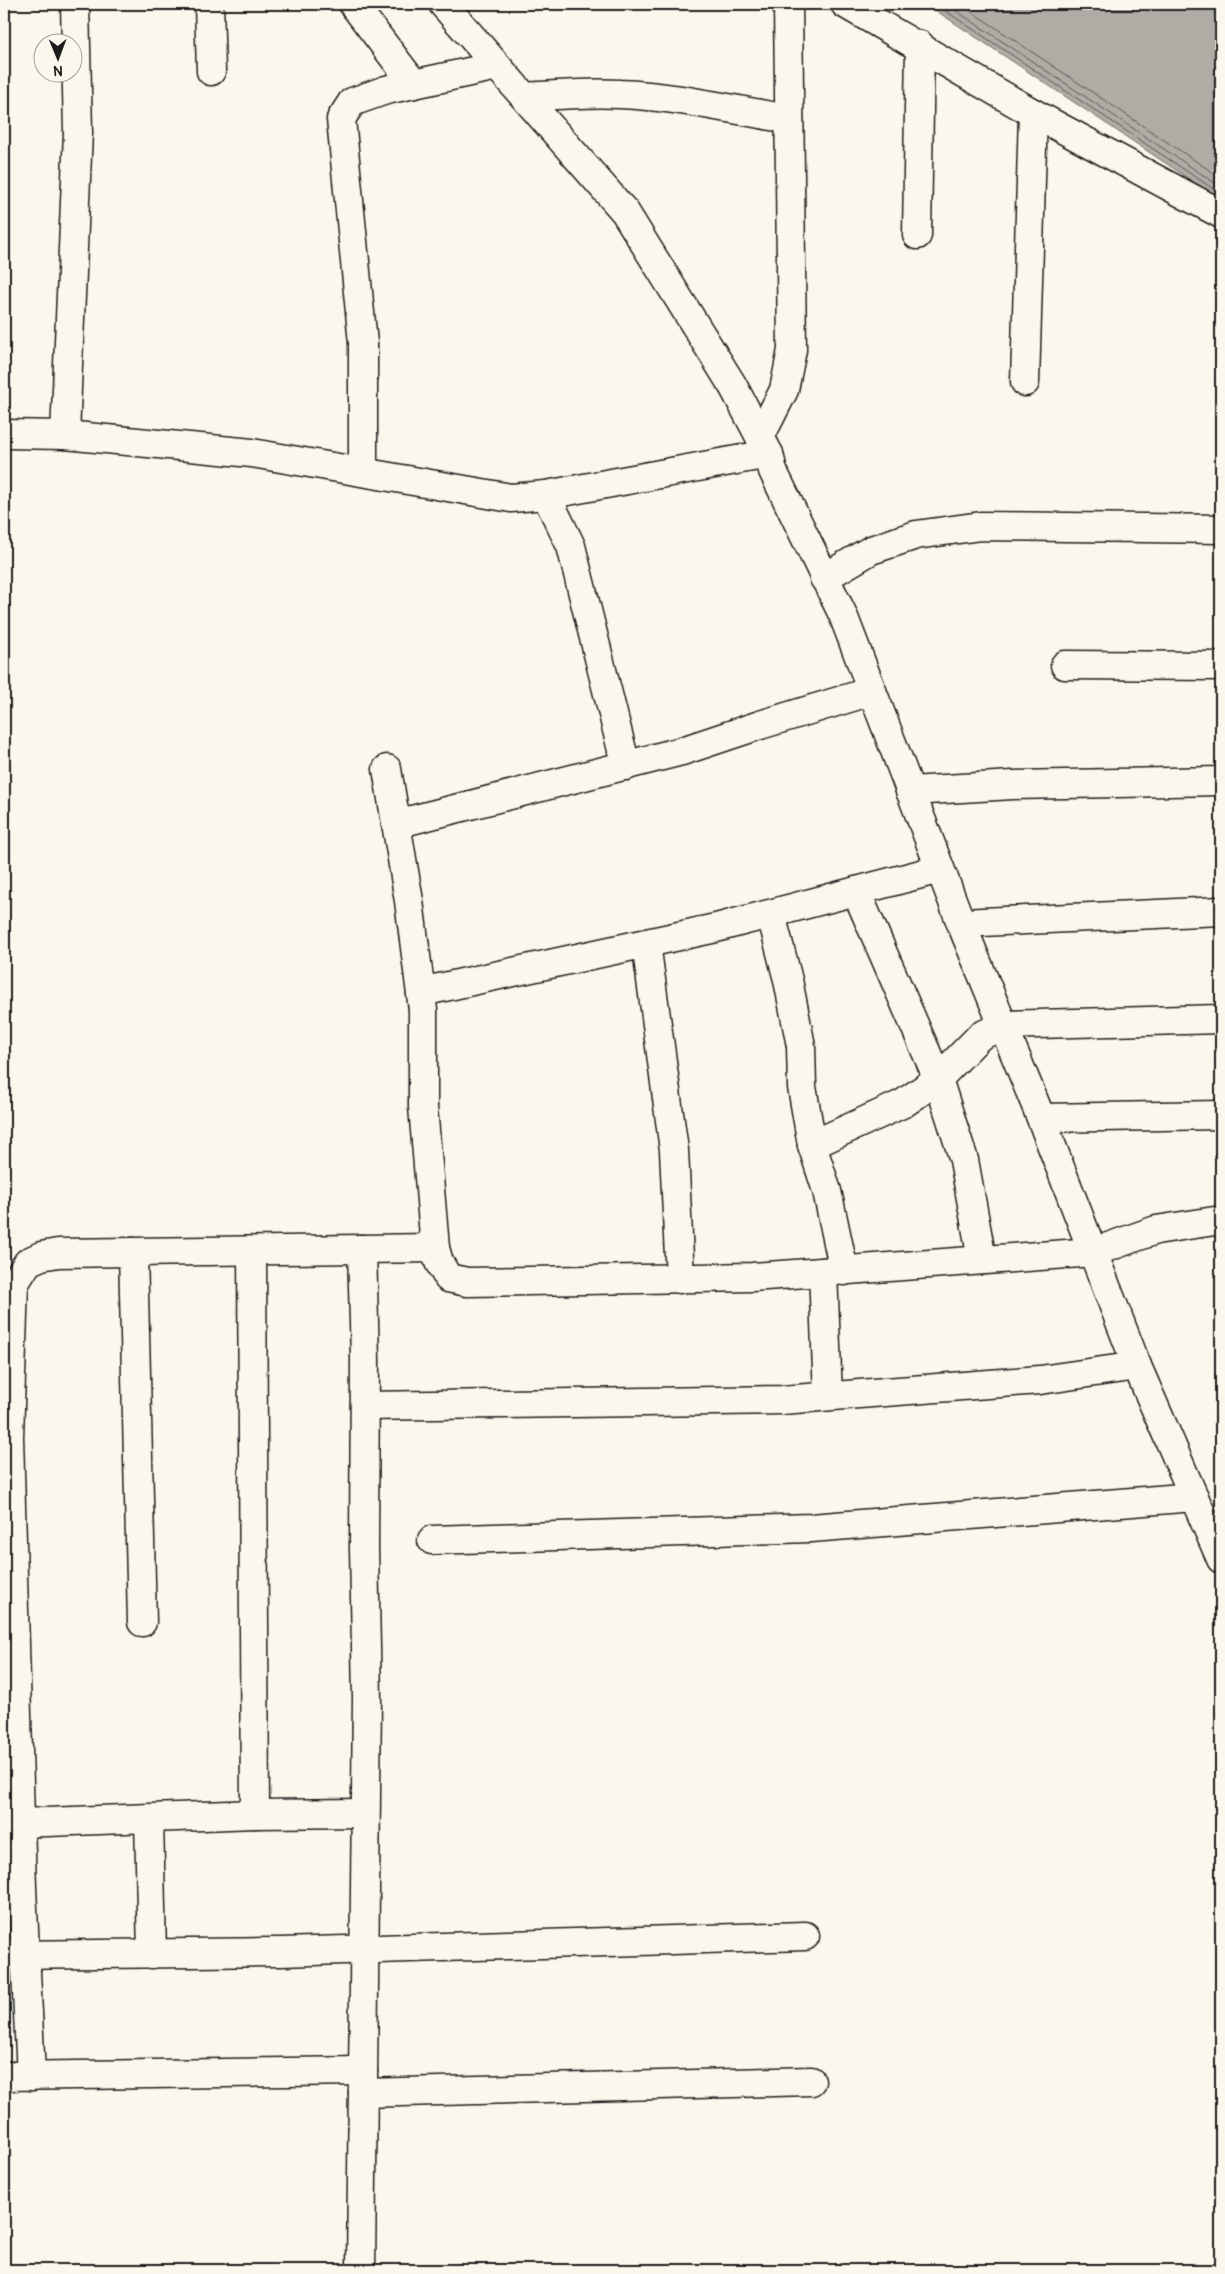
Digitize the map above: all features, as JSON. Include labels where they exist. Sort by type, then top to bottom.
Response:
[{"type":"street","points":[[65,435],[78,132],[75,4]]},
{"type":"street","points":[[209,4],[211,71]]},
{"type":"street","points":[[353,4],[414,84]]},
{"type":"street","points":[[443,4],[625,212],[733,386],[765,446],[773,471],[843,615],[961,923],[1042,1118],[1137,1366],[1221,1559]]},
{"type":"street","points":[[765,446],[784,390],[792,350],[788,4]]},
{"type":"street","points":[[845,4],[920,45],[1033,113],[1221,214]]},
{"type":"street","points":[[917,235],[920,45]]},
{"type":"street","points":[[364,472],[363,343],[341,119],[352,102],[386,90],[497,66]]},
{"type":"street","points":[[524,97],[578,93],[621,94],[680,100],[789,120]]},
{"type":"street","points":[[1025,382],[1033,113]]},
{"type":"street","points":[[4,434],[65,435],[252,453],[511,498],[546,495],[765,446]]},
{"type":"street","points":[[546,495],[571,546],[626,766]]},
{"type":"street","points":[[824,578],[871,550],[916,535],[981,526],[1221,529]]},
{"type":"street","points":[[1065,665],[1221,666]]},
{"type":"street","points":[[396,824],[682,751],[872,691]]},
{"type":"street","points":[[387,769],[423,1010],[423,1107],[434,1248],[448,1278],[468,1282],[752,1277],[1094,1252],[1156,1230],[1221,1220]]},
{"type":"street","points":[[910,791],[1013,785],[1221,782]]},
{"type":"street","points":[[421,992],[771,914],[940,869]]},
{"type":"street","points":[[856,891],[938,1079],[964,1160],[982,1260]]},
{"type":"street","points":[[961,923],[1221,911]]},
{"type":"street","points":[[771,914],[788,980],[801,1046],[802,1087],[812,1145],[828,1191],[834,1271],[828,1396]]},
{"type":"street","points":[[646,943],[674,1150],[680,1278]]},
{"type":"street","points":[[812,1145],[904,1103],[938,1079],[980,1036],[1004,1026],[1221,1019]]},
{"type":"street","points":[[1042,1118],[1221,1115]]},
{"type":"street","points":[[32,2076],[15,1955],[20,1823],[7,1437],[14,1284],[28,1262],[41,1256],[58,1253],[434,1248]]},
{"type":"street","points":[[361,2270],[367,1698],[362,1249]]},
{"type":"street","points":[[252,1251],[255,1814]]},
{"type":"street","points":[[133,1252],[142,1622]]},
{"type":"street","points":[[365,1406],[772,1400],[1040,1380],[1137,1366]]},
{"type":"street","points":[[432,1540],[811,1528],[1194,1497]]},
{"type":"street","points":[[20,1823],[255,1814],[366,1813]]},
{"type":"street","points":[[149,1819],[152,1954]]},
{"type":"street","points":[[15,1955],[365,1950],[805,1936]]},
{"type":"street","points":[[4,2076],[363,2082],[811,2081]]},
{"type":"water","points":[[926,4],[1221,4],[1221,200]]}]
